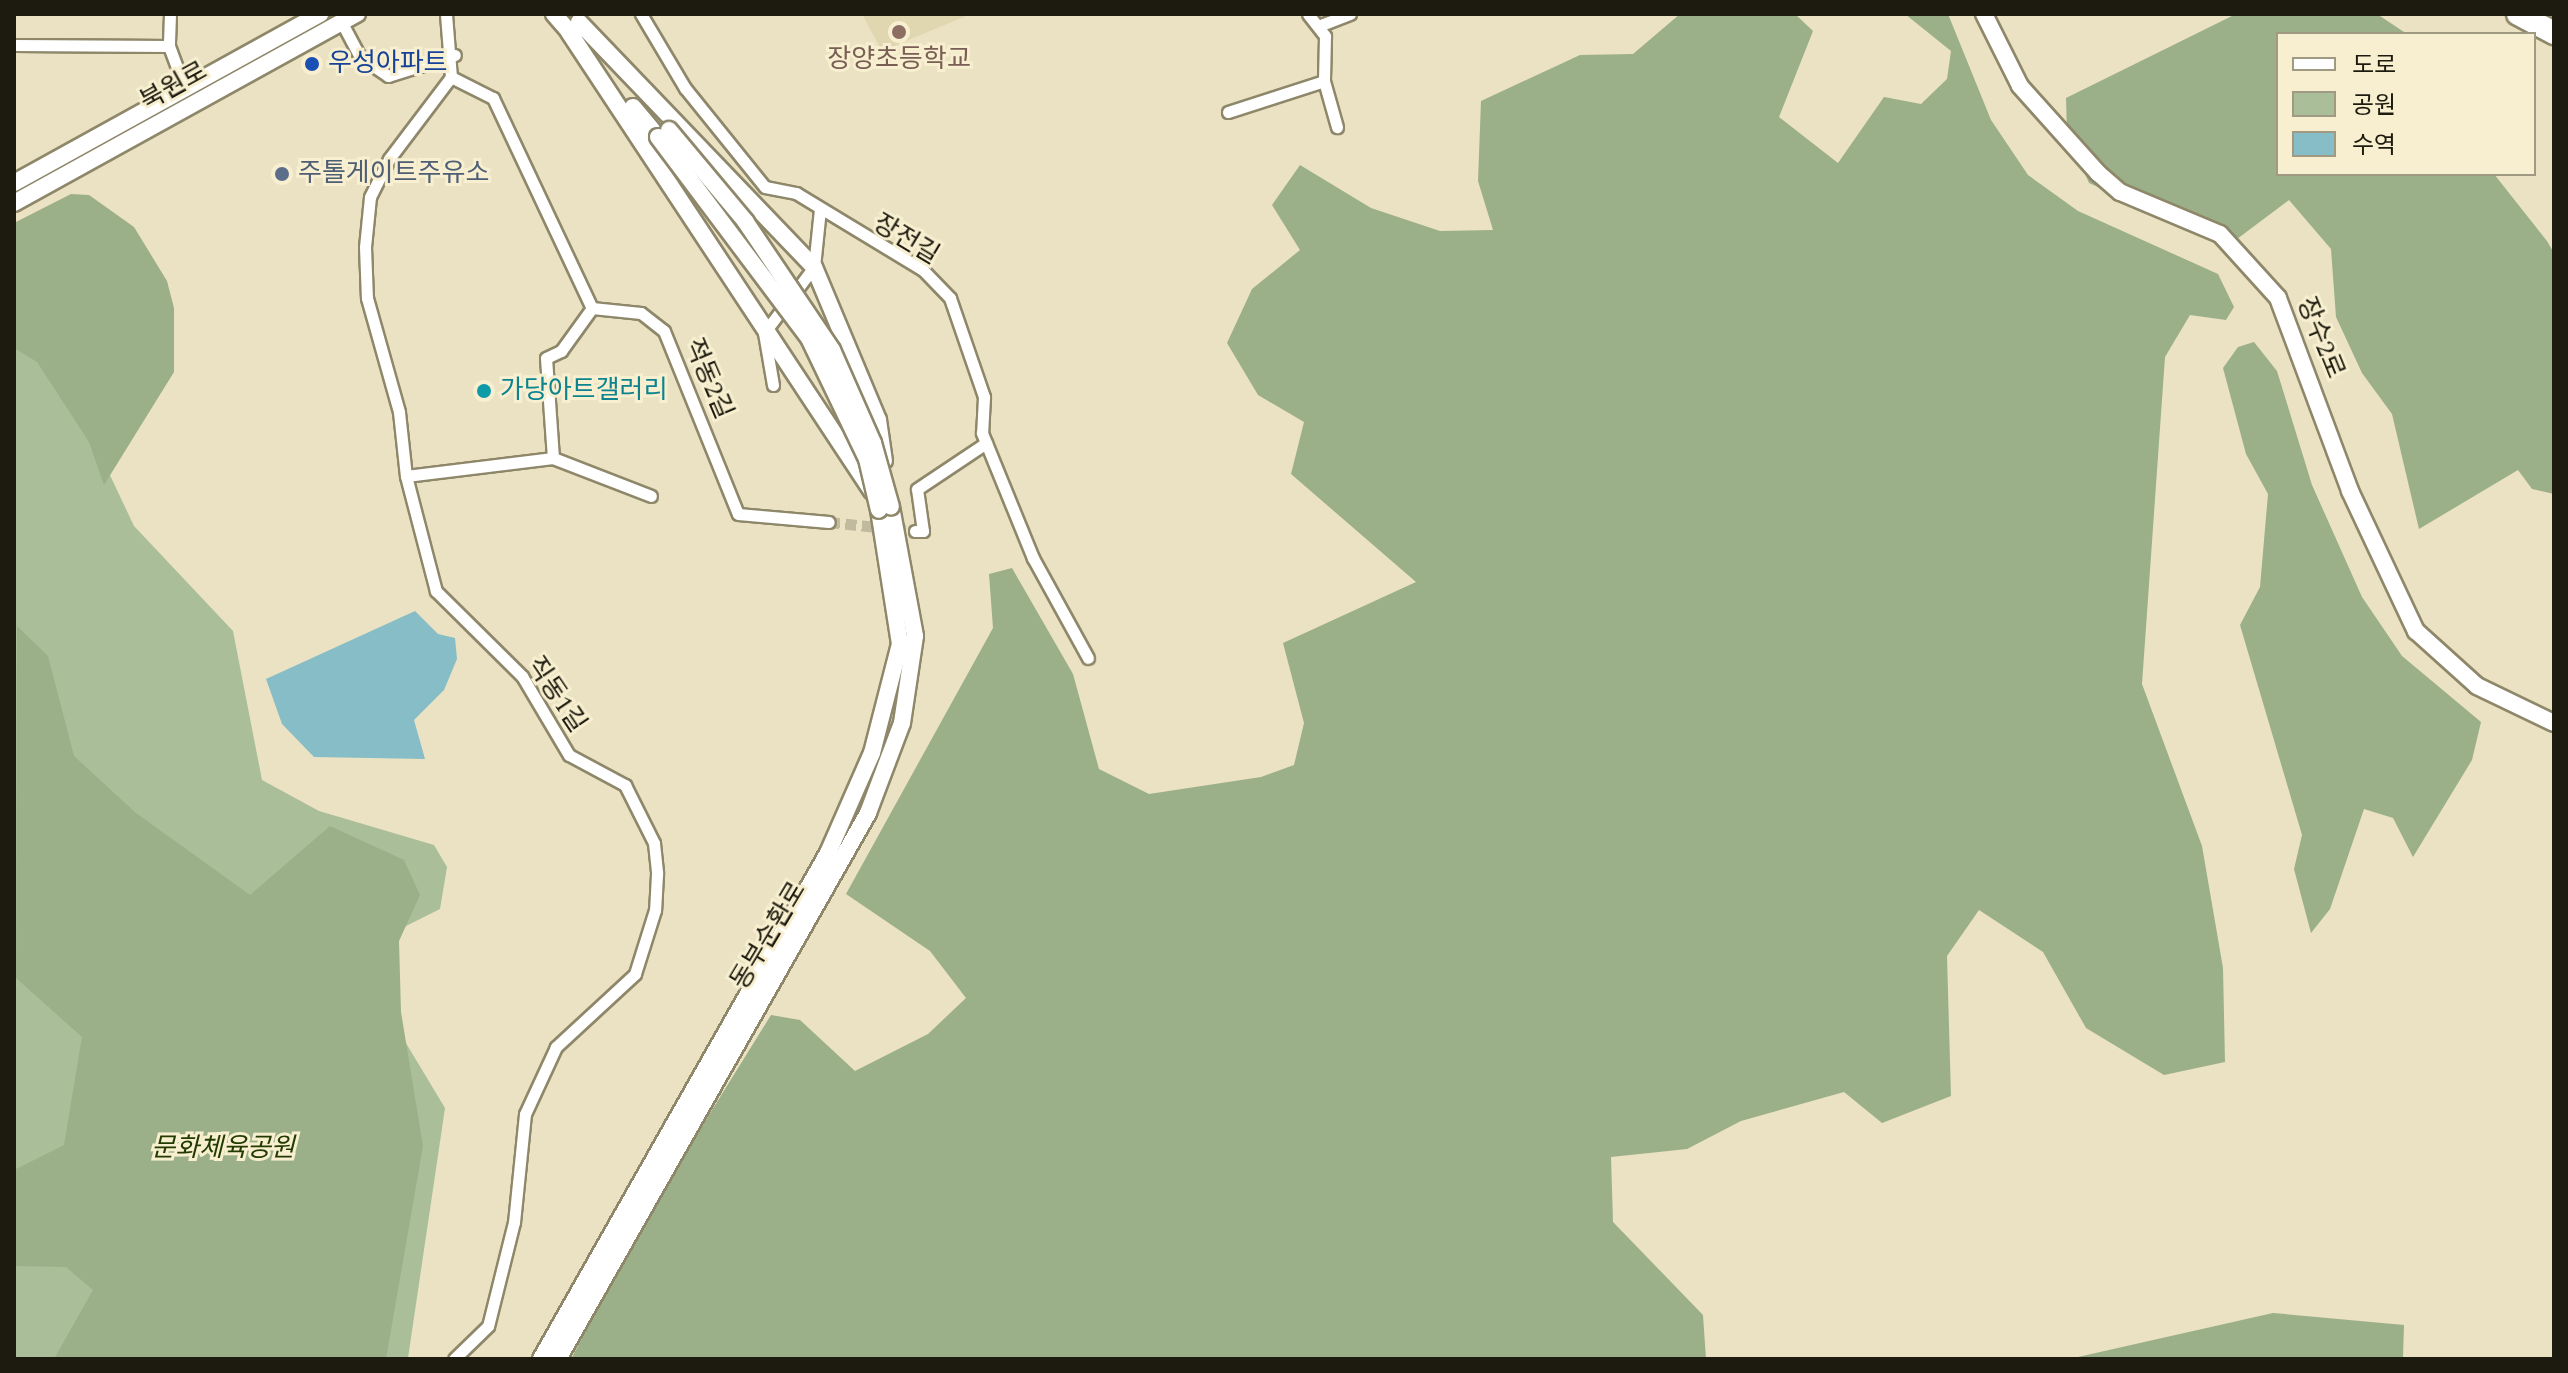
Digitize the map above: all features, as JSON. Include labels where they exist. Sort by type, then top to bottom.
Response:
[{"type":"highway","points":[[2518,14],[2554,33]]},
{"type":"street","points":[[170,14],[169,46],[189,96]]},
{"type":"street","name":"북원로","points":[[14,203],[320,14]]},
{"type":"street","name":"북원로","points":[[14,183],[340,18],[357,14]]},
{"type":"street","name":"직동1길","points":[[446,14],[455,55],[451,77],[389,159],[370,197],[367,298],[399,412],[406,476],[436,591],[522,676],[569,755],[625,785],[654,843],[657,874],[655,910],[635,974],[556,1047],[525,1114],[514,1222],[488,1326],[454,1359]]},
{"type":"street","points":[[554,14],[574,23],[814,267],[878,420],[884,503]]},
{"type":"street","name":"장전길","points":[[641,14],[685,88],[765,187],[796,193],[923,270],[950,298],[984,397],[986,443],[1033,558],[1088,658]]},
{"type":"street","points":[[1308,14],[1321,25],[1324,81],[1337,127]]},
{"type":"street","points":[[1321,25],[1350,14]]},
{"type":"street","name":"장수2로","points":[[1984,14],[2020,86],[2098,173],[2120,192],[2220,234],[2278,298],[2350,491],[2416,631],[2477,686],[2554,723]]},
{"type":"street","points":[[340,18],[360,57],[388,76],[455,55]]},
{"type":"street","points":[[574,23],[663,133],[745,221],[832,350],[884,503]]},
{"type":"street","points":[[574,23],[764,333],[884,503]]},
{"type":"street","points":[[14,45],[169,46]]},
{"type":"street","points":[[451,77],[493,98],[592,308],[561,351],[546,358],[553,458]]},
{"type":"street","points":[[1228,112],[1324,81]]},
{"type":"street","points":[[773,385],[764,333],[814,267],[820,209]]},
{"type":"street","name":"적동2길","points":[[592,308],[641,313],[664,331],[738,514],[829,522]]},
{"type":"street","points":[[915,531],[923,531],[917,489],[986,443]]},
{"type":"street","points":[[406,476],[553,458],[651,496]]},
{"type":"street","name":"동부순환로","points":[[541,1359],[828,853],[872,753],[900,644],[884,503]]},
{"type":"street","name":"동부순환로","points":[[558,1359],[868,813],[902,723],[915,636],[884,503]]},
{"type":"shaded area","name":"장양초등학교","points":[[862,14],[971,14],[882,51]]},
{"type":"green space","points":[[1680,14],[1795,14],[1813,31],[1779,117],[1838,163],[1884,97],[1921,104],[1947,79],[1951,51],[1905,14],[1948,14],[1991,120],[2028,175],[2078,211],[2218,274],[2234,307],[2226,320],[2190,315],[2165,357],[2142,684],[2202,846],[2223,968],[2225,1062],[2164,1075],[2086,1028],[2043,952],[1979,910],[1947,956],[1951,1096],[1882,1123],[1844,1092],[1741,1121],[1687,1149],[1611,1157],[1613,1222],[1703,1315],[1706,1359],[571,1359],[653,1205],[771,1015],[800,1020],[855,1071],[928,1034],[966,998],[930,951],[846,894],[993,628],[989,574],[1012,568],[1073,674],[1099,769],[1149,794],[1261,777],[1294,765],[1304,723],[1283,643],[1416,582],[1291,474],[1304,422],[1258,395],[1227,343],[1252,289],[1300,250],[1272,205],[1300,165],[1371,208],[1440,231],[1493,230],[1478,181],[1481,101],[1580,55],[1633,54]]},
{"type":"green space","points":[[2236,14],[2377,14],[2404,32],[2276,32],[2276,176],[2496,176],[2554,253],[2554,494],[2532,489],[2518,470],[2419,529],[2392,414],[2362,373],[2336,317],[2331,249],[2289,200],[2229,245],[2089,183],[2067,133],[2066,98]]},
{"type":"green space","points":[[71,194],[89,195],[134,227],[167,281],[174,308],[174,372],[104,485],[89,442],[37,362],[14,348],[14,223]]},
{"type":"green space","name":"문화체육공원","points":[[14,272],[134,526],[233,631],[262,780],[319,811],[434,845],[447,867],[440,909],[394,932],[389,1015],[445,1108],[408,1358],[14,1359]]},
{"type":"green space","points":[[2254,342],[2277,371],[2312,485],[2362,597],[2402,656],[2481,722],[2472,760],[2413,857],[2393,818],[2364,809],[2330,909],[2311,933],[2294,869],[2302,835],[2240,625],[2260,587],[2268,494],[2246,454],[2223,368],[2238,347]]},
{"type":"green space","name":"문화체육공원","points":[[17,626],[48,656],[74,756],[136,813],[250,895],[330,826],[404,860],[420,895],[399,941],[401,1012],[423,1146],[386,1359],[54,1359],[93,1290],[66,1267],[14,1266],[14,1170],[64,1145],[82,1037],[16,978]]},
{"type":"green space","points":[[2273,1313],[2404,1325],[2403,1358],[2069,1359]]},
{"type":"water","points":[[415,611],[438,634],[455,638],[457,659],[444,690],[414,720],[425,759],[314,757],[282,724],[266,679]]},
{"type":"tunnel","points":[[829,522],[915,531]]},
{"type":"place","name":"장양초등학교","points":[[899,32]]},
{"type":"place","name":"우성아파트","points":[[312,64]]},
{"type":"place","name":"주톨게이트주유소","points":[[282,174]]},
{"type":"place","name":"가당아트갤러리","points":[[484,391]]}]
